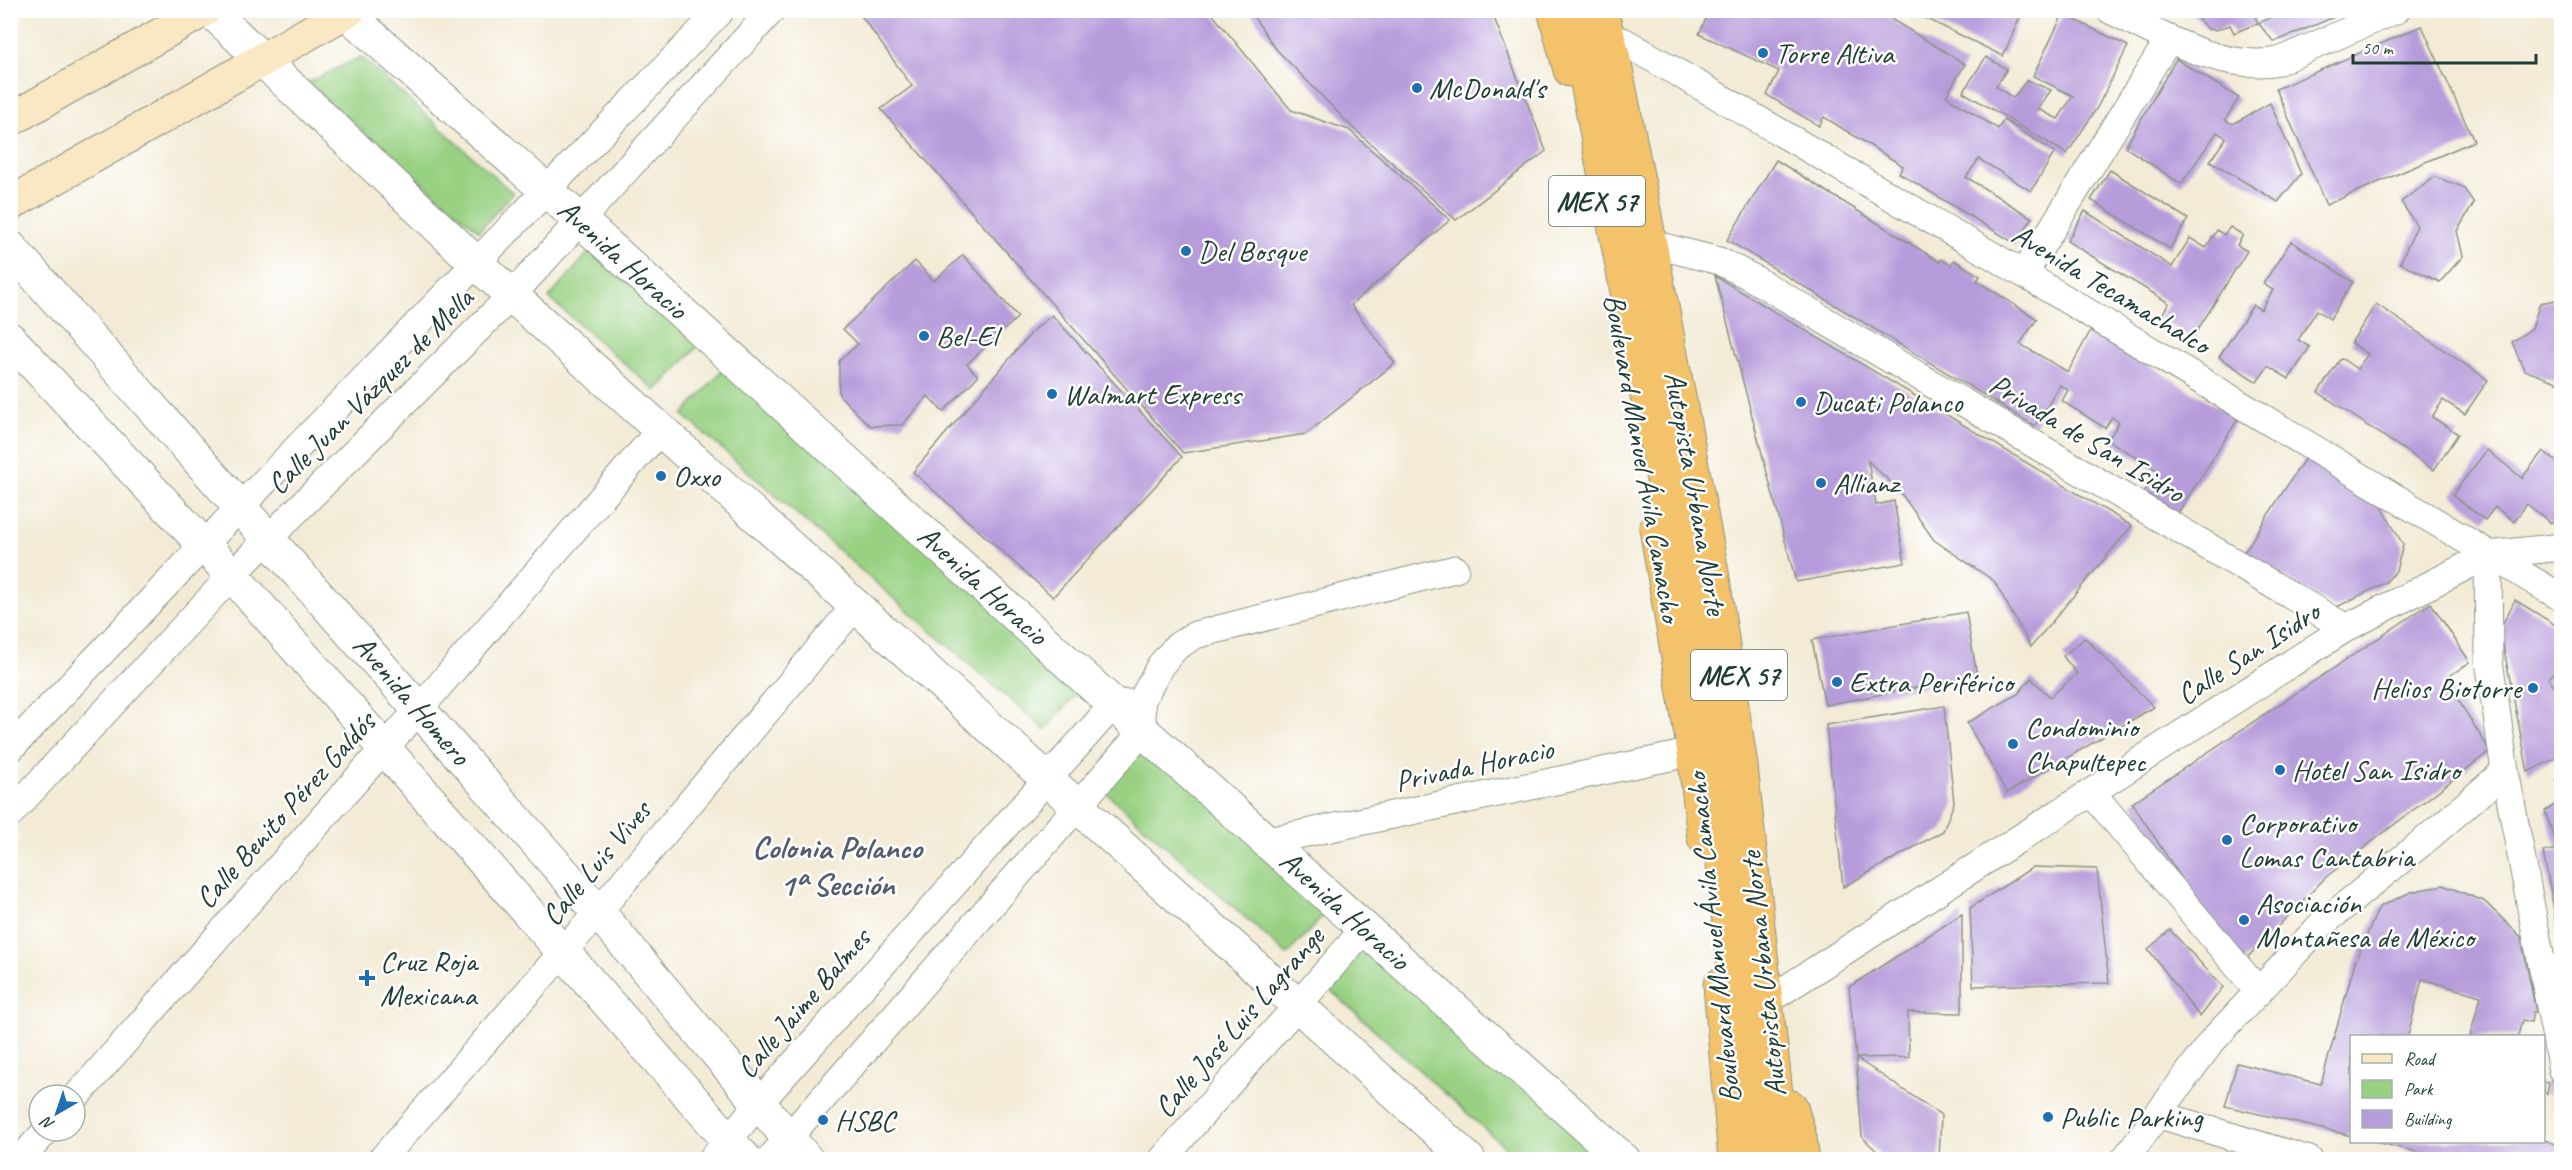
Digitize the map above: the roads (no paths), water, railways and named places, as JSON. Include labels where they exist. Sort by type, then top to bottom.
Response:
[{"type":"highway","name":"Boulevard Manuel Ávila Camacho","points":[[1554,10],[1561,32],[1603,227],[1694,752],[1712,900],[1735,1160]]},
{"type":"highway","name":"Autopista Urbana Norte","points":[[1573,10],[1669,512],[1710,741],[1754,1160]]},
{"type":"highway","name":"Boulevard Manuel Ávila Camacho","points":[[1616,22],[1664,247],[1749,729],[1791,1107],[1799,1155]]},
{"type":"highway","name":"Autopista Urbana Norte","points":[[1616,22],[1714,584],[1799,1155]]},
{"type":"main road","points":[[10,120],[204,10]]},
{"type":"main road","points":[[10,204],[346,11]]},
{"type":"street","points":[[210,10],[477,264],[1078,804],[1469,1160]]},
{"type":"street","name":"Calle Juan Vázquez de Mella","points":[[10,749],[240,507],[722,10]]},
{"type":"street","name":"Calle Juan Vázquez de Mella","points":[[10,814],[232,575],[512,295],[772,10]]},
{"type":"street","points":[[2110,10],[2169,39],[2221,59],[2260,64],[2279,61],[2396,10]]},
{"type":"street","name":"Avenida Horacio","points":[[346,11],[1133,712],[1268,842],[1366,927],[1624,1160]]},
{"type":"street","name":"Avenida Tecamachalco","points":[[1616,22],[2025,274],[2562,598]]},
{"type":"street","points":[[2025,274],[2169,39]]},
{"type":"street","name":"Avenida Homero","points":[[10,247],[598,912],[760,1102],[788,1152]]},
{"type":"street","name":"Privada de San Isidro","points":[[1664,247],[1719,261],[1751,277],[2346,628]]},
{"type":"street","name":"Avenida Homero","points":[[10,339],[205,544],[562,953],[729,1153]]},
{"type":"street","name":"Calle Benito Pérez Galdós","points":[[87,1084],[420,708],[661,429]]},
{"type":"street","points":[[2562,547],[2488,555],[2489,661],[2505,771],[2562,1070]]},
{"type":"street","name":"Calle San Isidro","points":[[1778,994],[2346,628],[2488,555]]},
{"type":"street","points":[[788,1152],[1078,804],[1160,666],[1176,647],[1195,635],[1455,569]]},
{"type":"street","name":"Calle Luis Vives","points":[[381,1160],[598,912],[856,604]]},
{"type":"street","name":"Calle Jaime Balmes","points":[[729,1153],[760,1102],[1047,777],[1133,712]]},
{"type":"street","name":"Privada Horacio","points":[[1268,842],[1694,752]]},
{"type":"street","points":[[2124,1160],[2212,1041],[2321,925],[2505,771]]},
{"type":"street","points":[[2091,792],[2259,992]]},
{"type":"street","name":"Calle José Luis Lagrange","points":[[1162,1160],[1366,927]]},
{"type":"street","points":[[2157,1114],[2309,1160]]},
{"type":"street","points":[[20,1160],[35,1143]]},
{"type":"place","name":"Torre Altiva","points":[[1763,53]]},
{"type":"place","name":"McDonald's","points":[[1417,88]]},
{"type":"place","name":"Del Bosque","points":[[1186,251]]},
{"type":"place","name":"Bel-El","points":[[924,336]]},
{"type":"place","name":"Walmart Express","points":[[1052,394]]},
{"type":"place","name":"Ducati Polanco","points":[[1801,402]]},
{"type":"place","name":"Oxxo","points":[[661,476]]},
{"type":"place","name":"Allianz","points":[[1821,483]]},
{"type":"place","name":"Extra Periférico","points":[[1837,682]]},
{"type":"place","name":"Helios Biotorre","points":[[2533,688]]},
{"type":"place","name":"Condominio Chapultepec","points":[[2013,744]]},
{"type":"place","name":"Hotel San Isidro","points":[[2280,770]]},
{"type":"place","name":"Corporativo Lomas Cantabria","points":[[2227,840]]},
{"type":"place","name":"Asociación Montañesa de México","points":[[2244,920]]},
{"type":"place","name":"Cruz Roja Mexicana","points":[[367,978]]},
{"type":"place","name":"Public Parking","points":[[2048,1117]]},
{"type":"place","name":"HSBC","points":[[823,1120]]},
{"type":"district","name":"Colonia Polanco 1ª Sección","points":[[837,866]]}]
